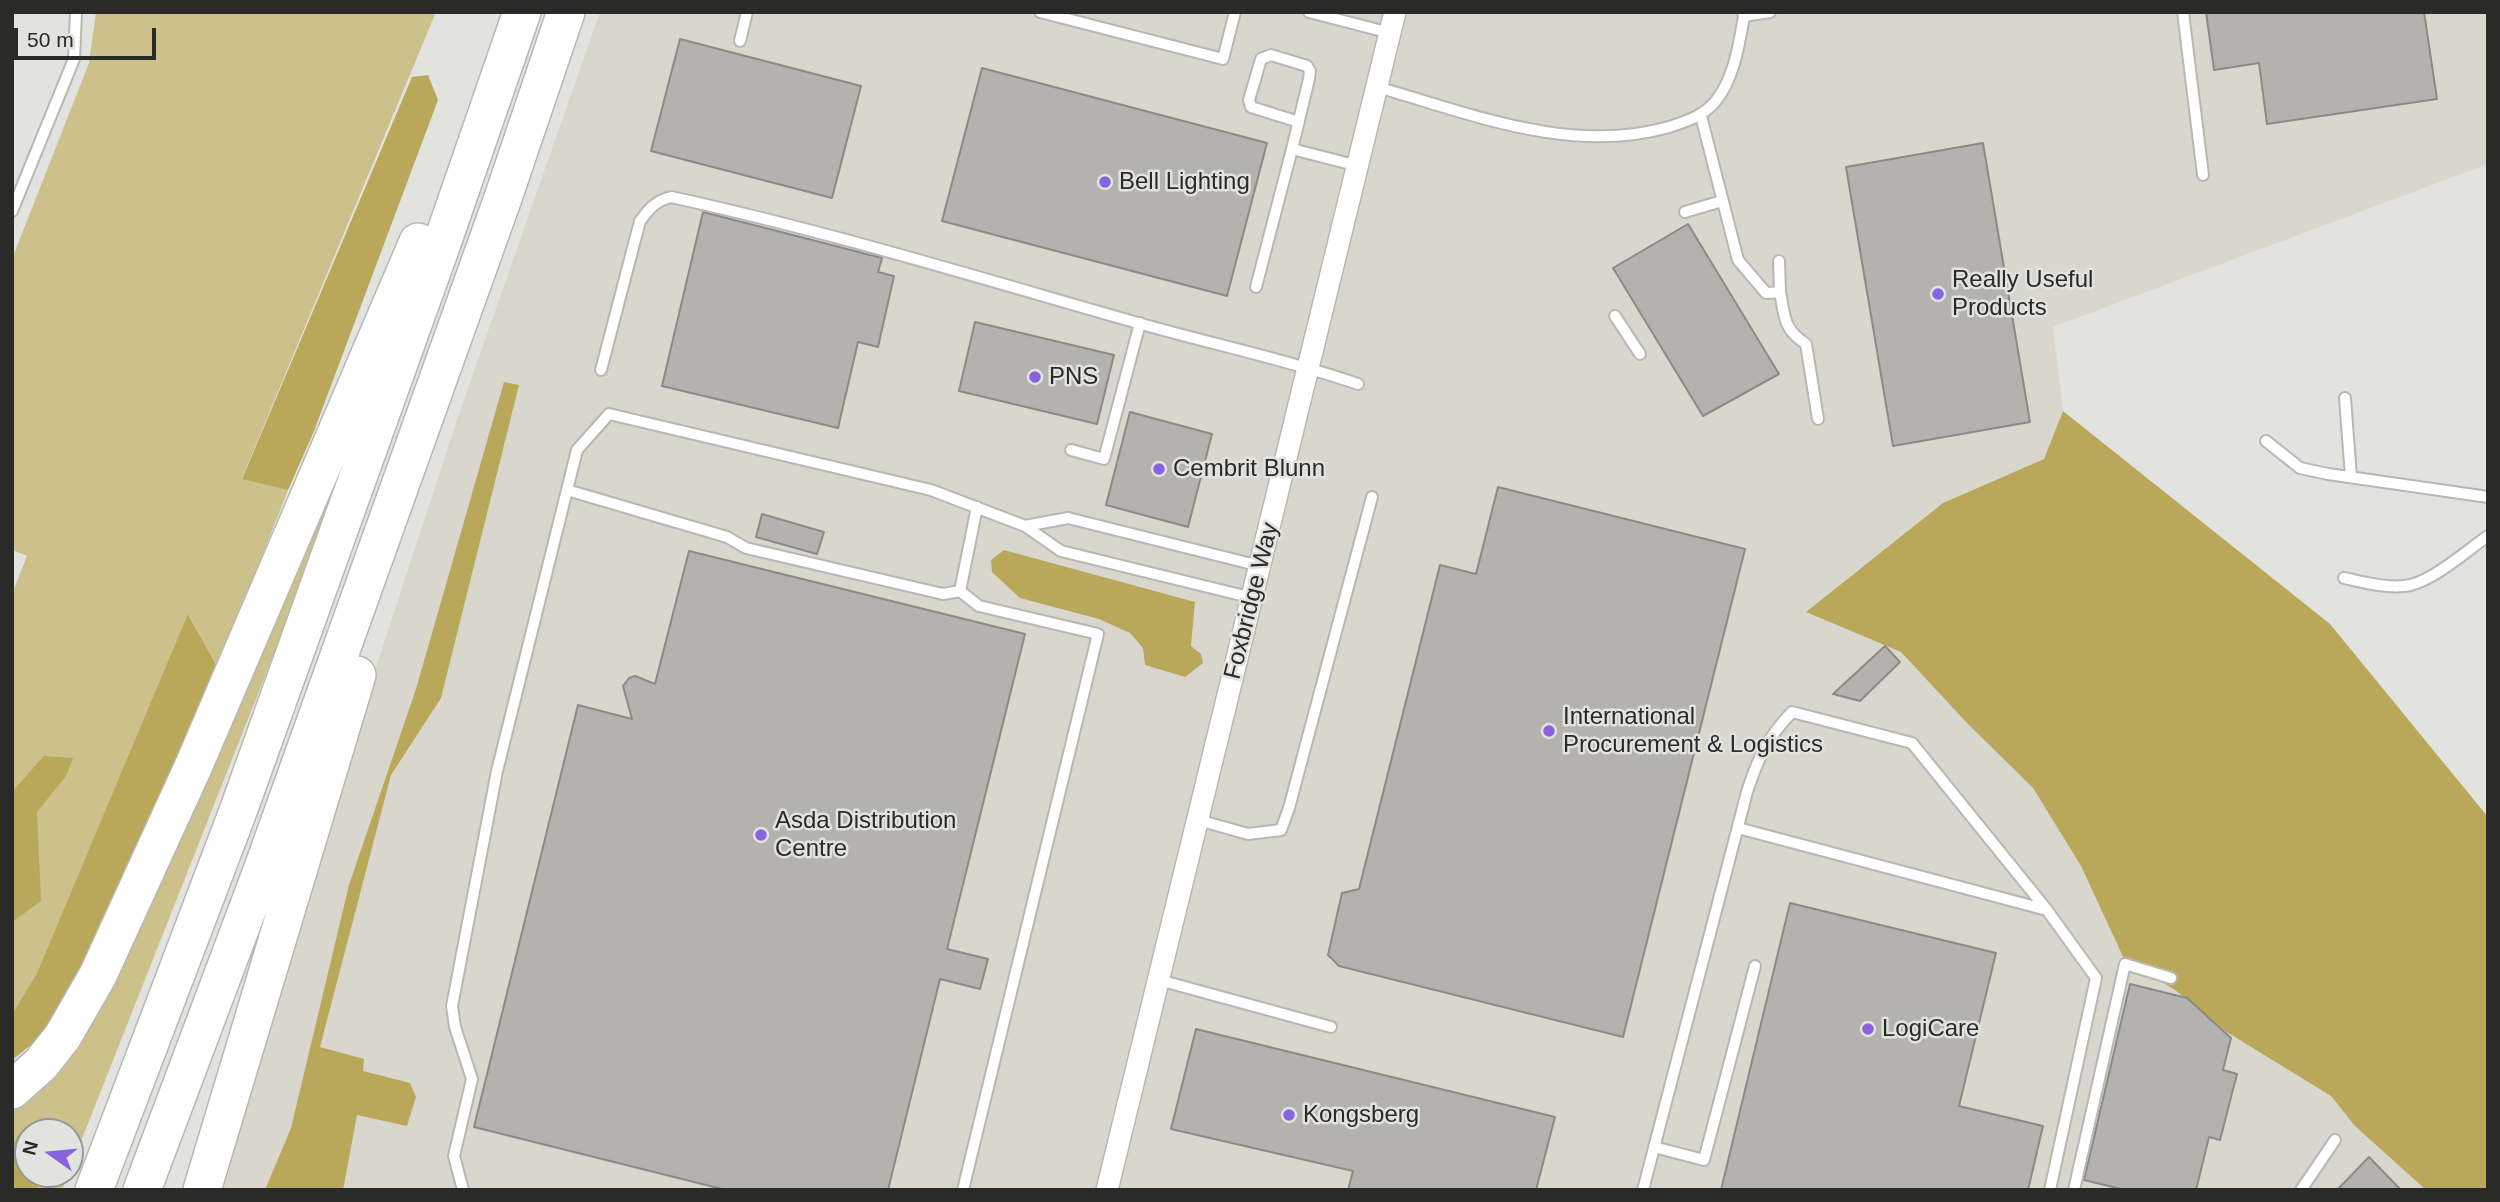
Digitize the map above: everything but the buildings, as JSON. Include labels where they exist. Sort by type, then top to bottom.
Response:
[{"type":"highway","points":[[12,1090],[41,1064],[63,1036],[98,975],[194,765],[334,443],[514,12]]},
{"type":"highway","points":[[94,1190],[237,814],[436,262],[522,12]]},
{"type":"highway","points":[[142,1190],[262,868],[503,198],[566,12]]},
{"type":"highway","points":[[202,1190],[293,882],[503,198]]},
{"type":"street","name":"Foxbridge Way","points":[[1107,1190],[1393,22]]},
{"type":"lane","points":[[12,211],[74,60],[76,12]]},
{"type":"lane","points":[[740,41],[747,12]]},
{"type":"lane","points":[[1040,12],[1223,59],[1235,12]]},
{"type":"lane","points":[[1377,87],[1540,132],[1611,138],[1654,131],[1701,116],[1716,100],[1727,81],[1738,48],[1744,14],[1770,12]]},
{"type":"lane","points":[[2183,12],[2203,175]]},
{"type":"lane","points":[[1314,13],[1393,22]]},
{"type":"lane","points":[[1256,286],[1293,149],[1310,71],[1307,66],[1271,55],[1266,56],[1261,59],[1249,100],[1251,107],[1298,122]]},
{"type":"lane","points":[[1701,116],[1738,260],[1766,293],[1780,292]]},
{"type":"lane","points":[[1293,149],[1358,166]]},
{"type":"lane","points":[[601,370],[640,221],[659,200],[671,197],[945,267],[1358,384]]},
{"type":"lane","points":[[1685,212],[1722,201]]},
{"type":"lane","points":[[1779,261],[1780,292],[1786,320],[1792,335],[1806,344],[1818,418]]},
{"type":"lane","points":[[1615,316],[1640,354]]},
{"type":"lane","points":[[1071,450],[1104,459],[1140,323]]},
{"type":"lane","points":[[2345,398],[2351,477]]},
{"type":"lane","points":[[463,1190],[454,1156],[472,1079],[455,1027],[452,1006],[497,771],[577,450],[608,414],[931,490],[1026,526],[1061,551],[1252,598]]},
{"type":"lane","points":[[2266,441],[2300,468],[2488,497]]},
{"type":"lane","points":[[567,490],[727,537],[746,548],[943,594],[960,591],[979,606],[1098,634],[964,1190]]},
{"type":"lane","points":[[1198,820],[1248,834],[1281,830],[1372,497]]},
{"type":"lane","points":[[960,591],[976,507]]},
{"type":"lane","points":[[1026,526],[1068,518],[1261,566]]},
{"type":"lane","points":[[2344,578],[2385,586],[2421,582],[2488,536]]},
{"type":"lane","points":[[1643,1190],[1759,756],[1774,731],[1793,712],[1912,743],[2047,910],[2096,978],[2050,1190]]},
{"type":"lane","points":[[1738,828],[2047,910]]},
{"type":"lane","points":[[2074,1190],[2125,964],[2171,978]]},
{"type":"lane","points":[[1654,1147],[1704,1160],[1755,965]]},
{"type":"lane","points":[[1159,980],[1331,1027]]},
{"type":"lane","points":[[2301,1190],[2335,1140]]},
{"type":"shaded area","points":[[96,12],[436,12],[242,478],[288,490],[218,668],[189,615],[37,973],[12,1014],[12,594],[27,556],[12,550],[12,259],[89,63]]},
{"type":"shaded area","points":[[600,12],[2488,12],[2488,164],[2053,327],[2063,411],[2044,459],[1943,503],[1807,612],[1901,652],[2033,788],[2081,866],[2124,959],[2175,990],[2225,1031],[2331,1096],[2355,1126],[2426,1190],[217,1190],[304,887],[459,414]]},
{"type":"shaded area","points":[[428,75],[438,100],[314,431],[288,490],[242,479],[412,77]]},
{"type":"shaded area","points":[[504,382],[519,385],[441,698],[391,775],[320,1047],[364,1059],[363,1071],[410,1083],[416,1097],[407,1126],[357,1115],[343,1190],[265,1190],[291,1128],[349,885],[416,689]]},
{"type":"shaded area","points":[[2063,411],[2330,624],[2488,817],[2488,1190],[2426,1190],[2355,1126],[2331,1096],[2225,1031],[2175,990],[2124,959],[2081,866],[2033,788],[1901,652],[1806,612],[1943,503],[2044,459]]},
{"type":"shaded area","points":[[335,499],[84,1134],[84,1118],[14,1118],[12,1148],[12,1104],[311,527]]},
{"type":"shaded area","points":[[1004,550],[1195,602],[1191,646],[1201,654],[1203,663],[1185,677],[1145,665],[1143,648],[1130,633],[1099,619],[1020,598],[992,572],[991,560]]},
{"type":"shaded area","points":[[188,614],[218,668],[78,973],[41,1037],[12,1060],[12,1014],[37,973]]},
{"type":"shaded area","points":[[44,756],[73,758],[66,776],[37,812],[41,901],[12,922],[12,792]]},
{"type":"shaded area","points":[[14,1144],[14,1188],[38,1190],[12,1190]]},
{"type":"shaded area","points":[[38,1188],[63,1188],[62,1190]]},
{"type":"place","name":"Bell Lighting","points":[[1105,182]]},
{"type":"place","name":"Really Useful Products","points":[[1938,294]]},
{"type":"place","name":"PNS","points":[[1035,377]]},
{"type":"place","name":"Cembrit Blunn","points":[[1159,469]]},
{"type":"place","name":"International Procurement & Logistics","points":[[1549,731]]},
{"type":"place","name":"Asda Distribution Centre","points":[[761,835]]},
{"type":"place","name":"LogiCare","points":[[1868,1029]]},
{"type":"place","name":"Kongsberg","points":[[1289,1115]]}]
